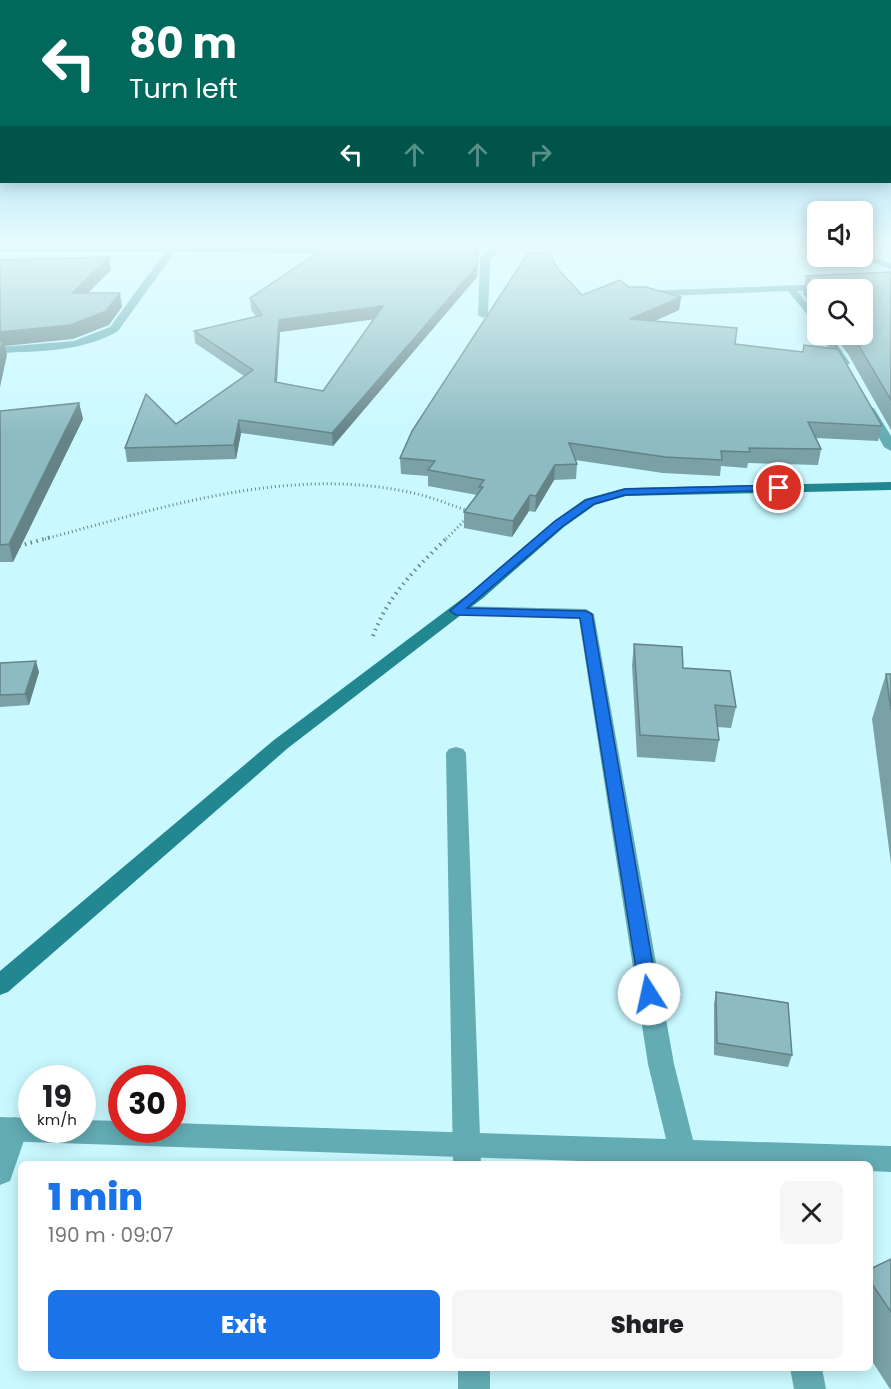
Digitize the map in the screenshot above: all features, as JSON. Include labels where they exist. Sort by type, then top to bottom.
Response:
[{"type":"street","points":[[0,350],[75,343],[104,336],[114,329],[130,307]]},
{"type":"street","points":[[483,315],[484,307]]},
{"type":"street","points":[[831,345],[850,374]]},
{"type":"street","points":[[865,402],[891,447]]},
{"type":"street","points":[[0,985],[281,744],[456,611],[559,524],[590,502],[625,492],[891,486]]},
{"type":"street","points":[[456,611],[586,614],[661,1064],[682,1151]]},
{"type":"street","points":[[456,753],[466,1154]]},
{"type":"street","points":[[0,1172],[7,1129],[466,1154],[682,1151],[770,1159],[891,1159]]},
{"type":"street","points":[[474,1371],[474,1389]]},
{"type":"street","points":[[807,1371],[810,1389]]},
{"type":"path","points":[[15,547],[185,501],[284,484],[334,483],[381,488],[443,500],[472,512],[390,599],[379,616],[373,636],[378,670]]},
{"type":"building","points":[[0,307],[109,307],[106,311],[71,325],[0,332]]},
{"type":"building","points":[[256,307],[377,307],[279,320],[275,382],[323,391],[382,307],[442,307],[332,433],[239,420],[234,445],[125,448],[146,394],[176,424],[253,370],[194,331],[262,315]]},
{"type":"building","points":[[493,307],[658,307],[630,319],[737,328],[735,344],[803,352],[804,345],[837,349],[836,345],[882,426],[808,422],[821,449],[749,448],[750,452],[721,451],[722,460],[665,457],[569,443],[577,464],[555,465],[536,496],[530,495],[513,521],[464,512],[483,487],[479,487],[484,480],[428,470],[435,461],[400,458],[412,431]]},
{"type":"building","points":[[873,307],[891,307],[891,400],[858,345],[873,345]]},
{"type":"building","points":[[79,403],[9,544],[0,545],[0,411]]},
{"type":"building","points":[[634,644],[682,647],[683,668],[730,671],[736,707],[715,705],[719,740],[640,735]]},
{"type":"building","points":[[36,661],[25,694],[0,695],[0,663]]},
{"type":"building","points":[[886,674],[891,674],[891,710]]},
{"type":"building","points":[[716,992],[788,1003],[792,1055],[717,1043]]},
{"type":"building","points":[[891,1259],[891,1312],[873,1285],[873,1268]]},
{"type":"route","points":[[649,994],[586,614],[456,611],[559,524],[590,502],[625,492],[779,488]]}]
